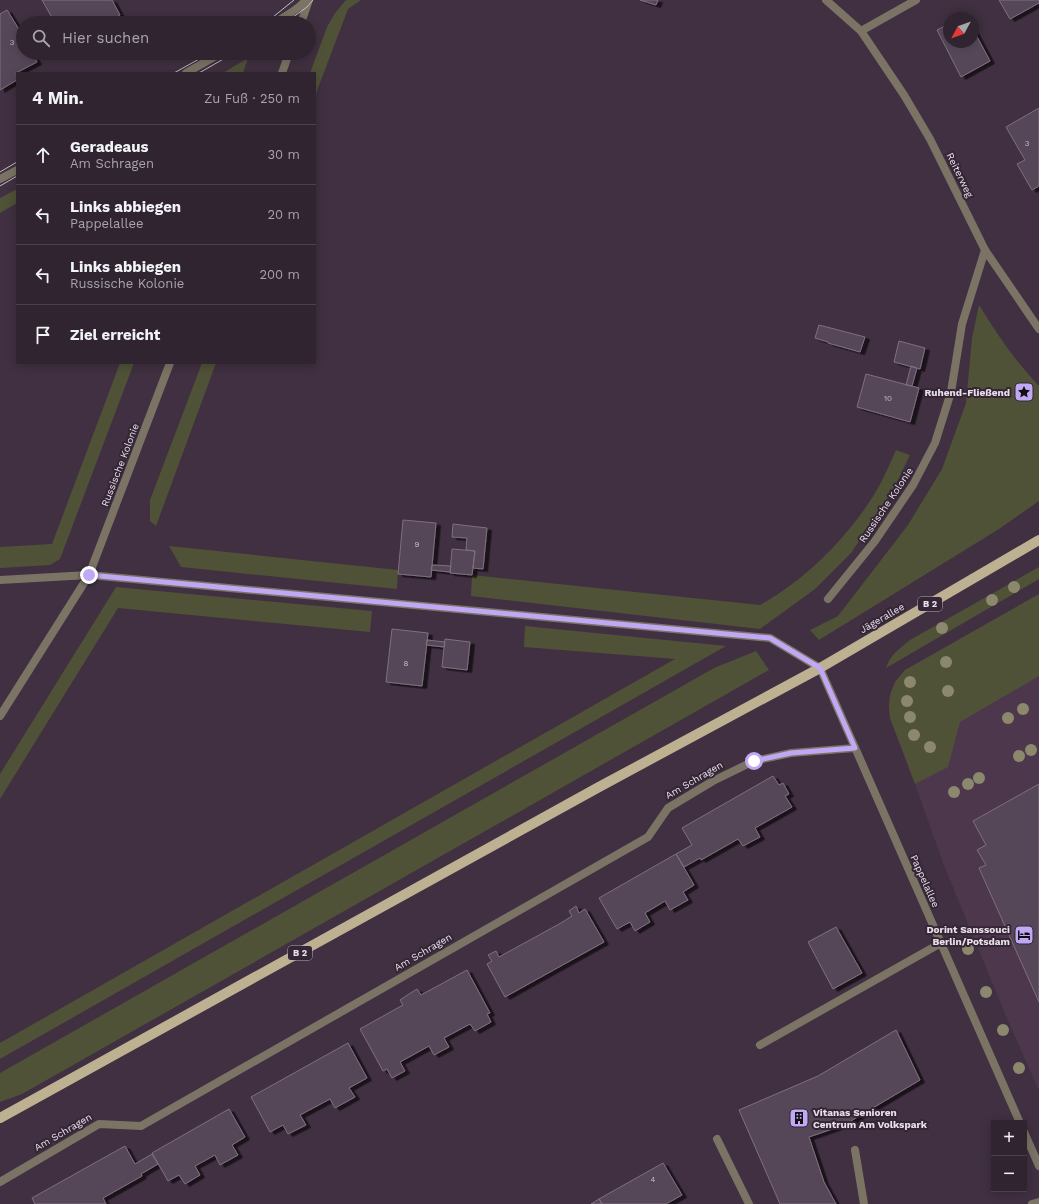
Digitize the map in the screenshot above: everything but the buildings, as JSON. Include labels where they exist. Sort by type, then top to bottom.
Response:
[{"type":"main road","name":"Jägerallee","points":[[820,668],[1039,540]]},
{"type":"main road","name":"B 2","points":[[0,1118],[599,787],[820,668]]},
{"type":"street","points":[[286,16],[306,0]]},
{"type":"street","points":[[304,16],[310,0]]},
{"type":"street","name":"Reiterweg","points":[[826,0],[861,31],[904,95],[930,139],[985,250],[1039,329]]},
{"type":"street","points":[[861,31],[916,0]]},
{"type":"street","points":[[188,72],[209,60]]},
{"type":"street","points":[[282,72],[287,60]]},
{"type":"street","points":[[0,179],[16,171]]},
{"type":"street","name":"Russische Kolonie","points":[[828,598],[876,541],[914,485],[935,443],[951,392],[962,324],[985,250]]},
{"type":"street","name":"Russische Kolonie","points":[[0,716],[89,575],[170,364]]},
{"type":"street","points":[[0,580],[89,575],[770,638],[820,668]]},
{"type":"street","name":"Pappelallee","points":[[820,668],[1019,1120]]},
{"type":"street","name":"Am Schragen","points":[[0,1182],[99,1124],[141,1126],[648,837],[668,808],[713,781],[754,761],[791,753],[855,748]]},
{"type":"street","points":[[760,1045],[941,943]]},
{"type":"street","points":[[717,1139],[749,1204]]},
{"type":"street","points":[[1027,1139],[1039,1166]]},
{"type":"street","points":[[855,1150],[864,1204]]},
{"type":"street","points":[[1032,1204],[1039,1202]]},
{"type":"shaded area","points":[[1039,594],[1039,1091],[1006,1016],[943,863],[890,718],[889,706],[890,695],[895,682],[905,670]]},
{"type":"green space","points":[[346,0],[361,0],[348,9],[316,93],[316,72],[310,72],[327,27],[335,13]]},
{"type":"green space","points":[[245,60],[247,60],[243,72],[225,72]]},
{"type":"green space","points":[[16,190],[16,204],[0,213],[0,198]]},
{"type":"green space","points":[[979,305],[1007,347],[1039,386],[1039,501],[999,529],[819,640],[810,630],[838,616],[908,525],[942,469],[966,403],[972,338]]},
{"type":"green space","points":[[120,364],[134,364],[60,559],[50,565],[0,568],[0,547],[52,544]]},
{"type":"green space","points":[[202,364],[216,364],[156,526],[150,521],[150,500]]},
{"type":"green space","points":[[896,450],[910,455],[897,482],[851,553],[815,589],[760,629],[471,596],[472,575],[760,605],[791,585],[833,548],[872,498],[884,477]]},
{"type":"green space","points":[[169,546],[398,570],[397,589],[181,567]]},
{"type":"green space","points":[[1039,567],[1039,579],[886,668],[899,649],[910,640]]},
{"type":"green space","points":[[116,587],[372,611],[370,632],[118,608],[0,799],[0,774]]},
{"type":"green space","points":[[1039,594],[1039,676],[960,722],[948,767],[915,784],[890,718],[890,695],[895,682],[905,670]]},
{"type":"green space","points":[[525,626],[726,646],[0,1059],[0,1043],[675,659],[524,647]]},
{"type":"green space","points":[[756,651],[769,670],[22,1094],[0,1102],[0,1073],[714,668]]},
{"type":"tram line","points":[[274,16],[294,0]]},
{"type":"tram line","points":[[295,16],[307,7],[313,0]]},
{"type":"tram line","points":[[176,72],[197,60]]},
{"type":"tram line","points":[[201,72],[222,60]]},
{"type":"tram line","points":[[0,172],[16,163]]},
{"type":"tram line","points":[[0,186],[16,177]]},
{"type":"place","name":"Ruhend-Fließend","points":[[1024,392]]},
{"type":"place","name":"Dorint Sanssouci Berlin/Potsdam","points":[[1024,935]]},
{"type":"place","name":"Vitanas Senioren Centrum Am Volkspark","points":[[799,1118]]},
{"type":"route","points":[[89,575],[770,638],[820,668],[855,748],[791,753],[754,761]]}]
